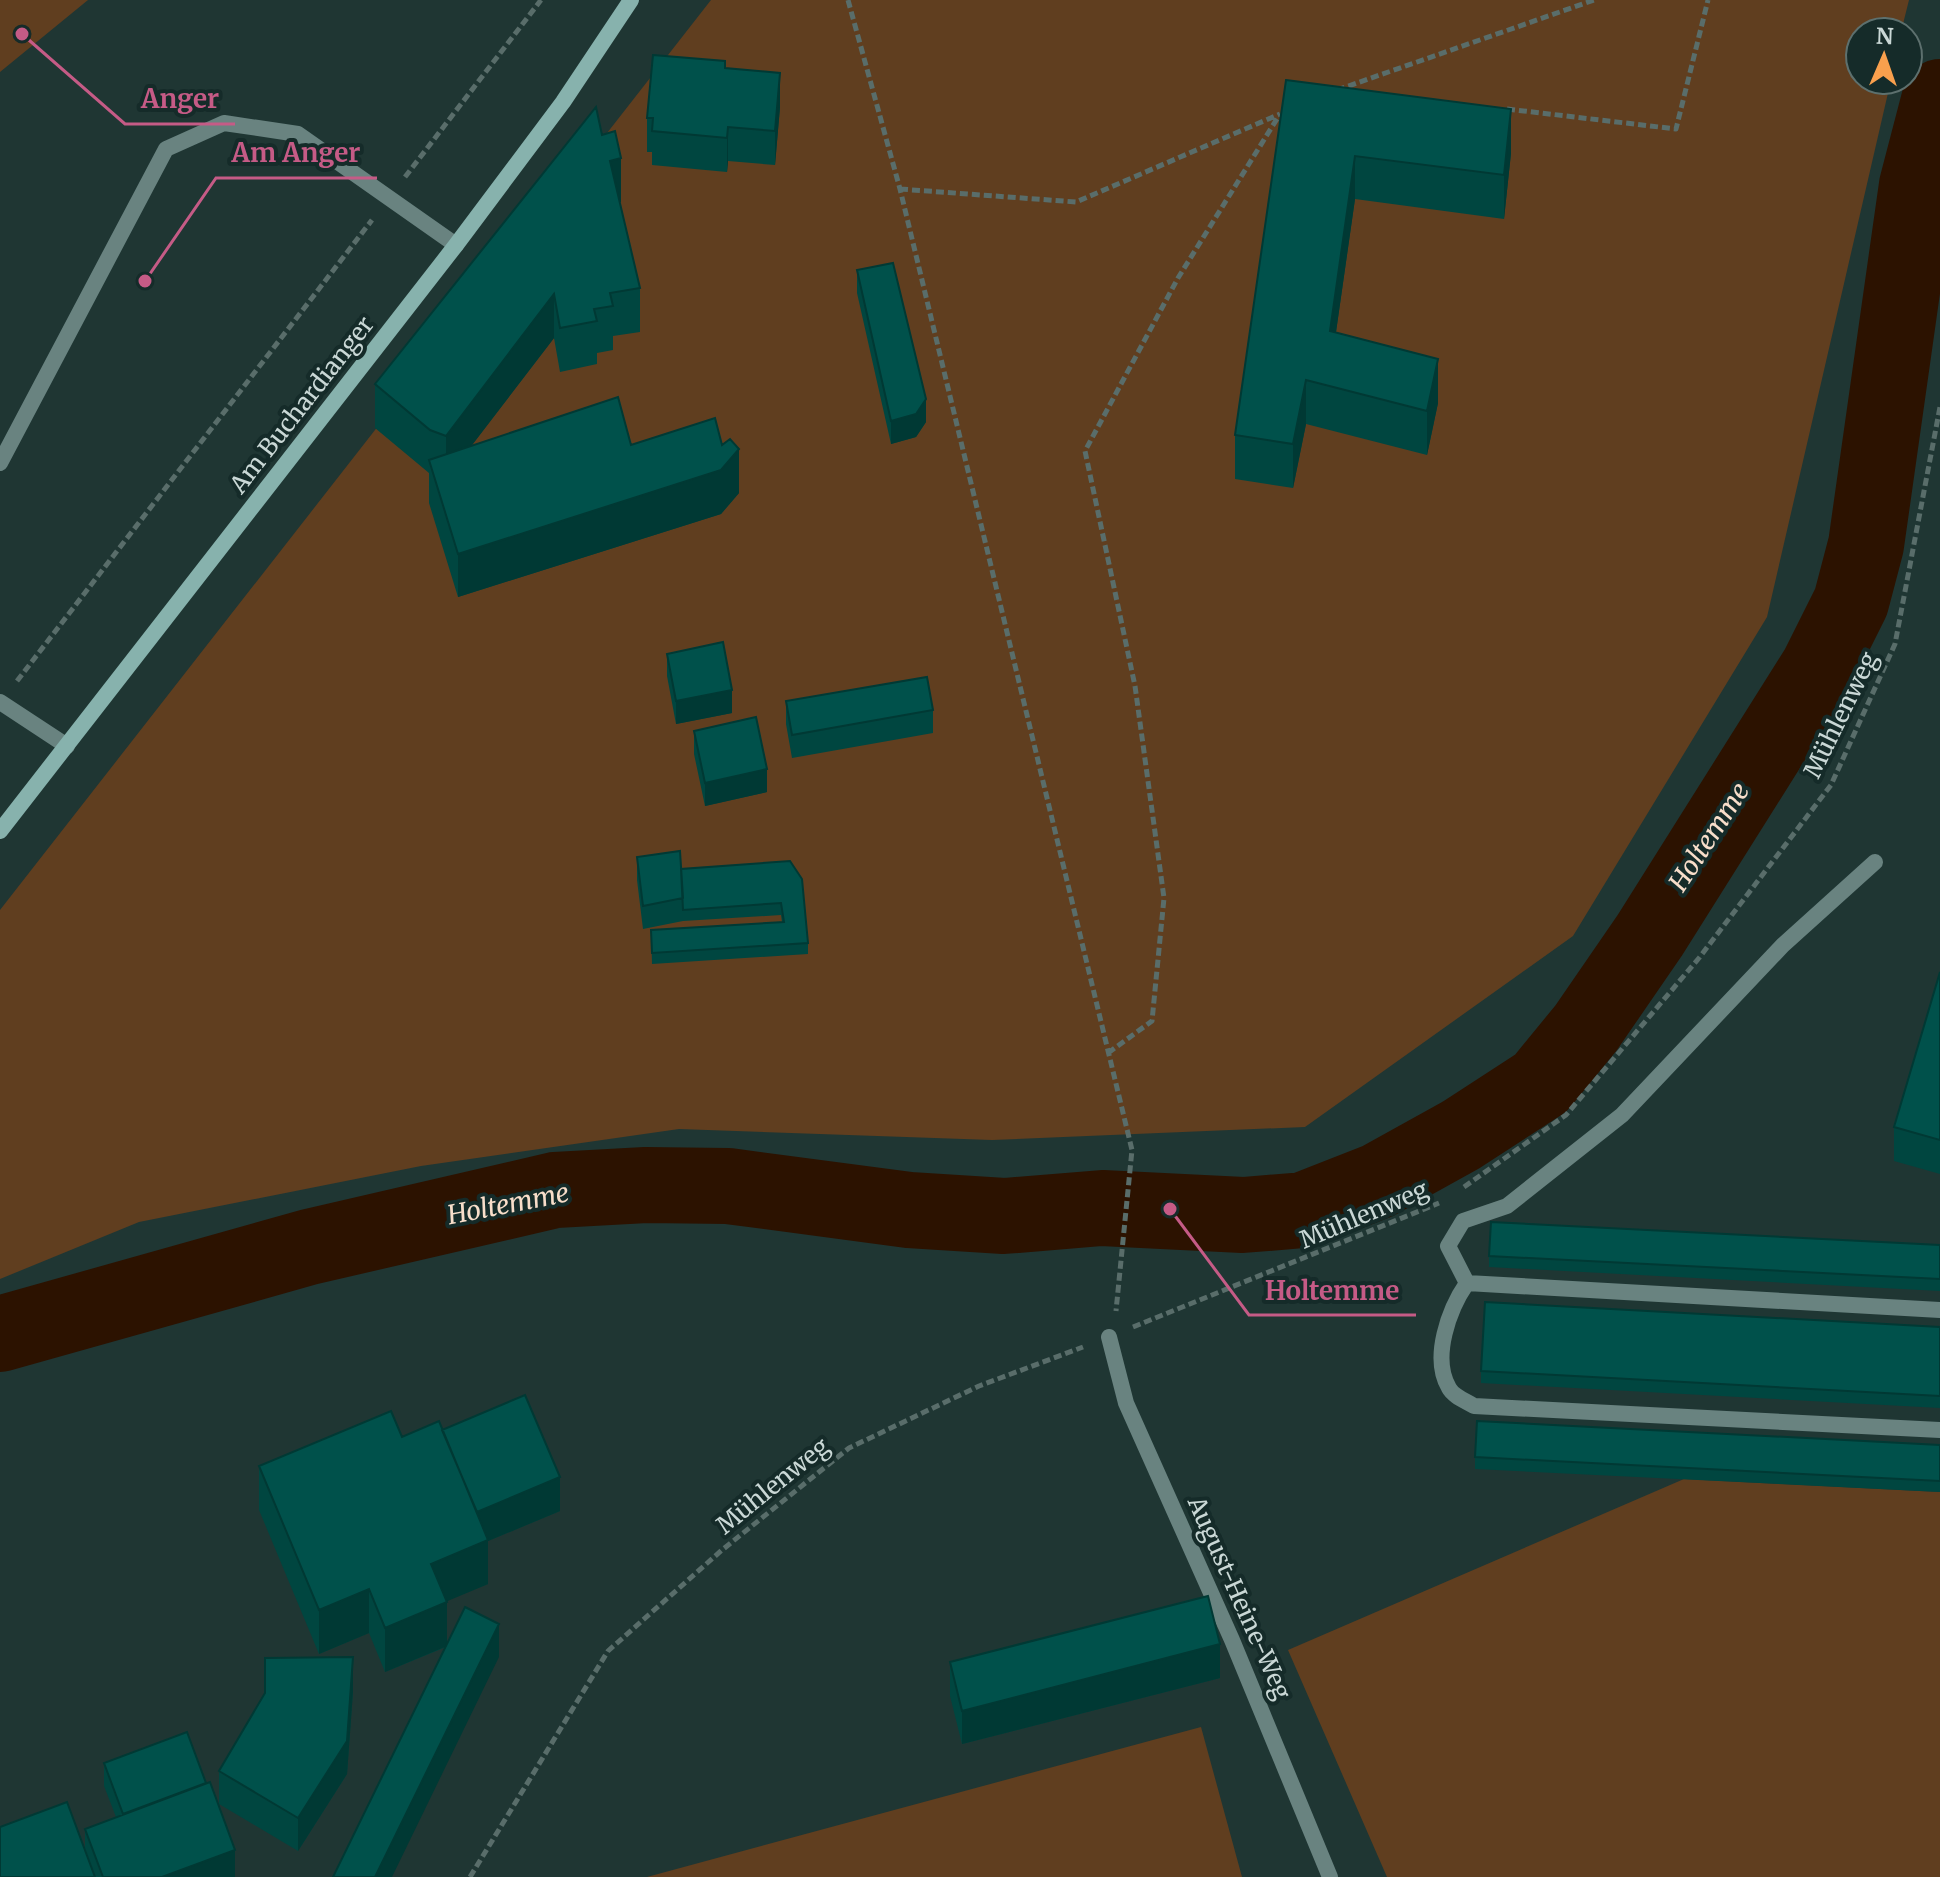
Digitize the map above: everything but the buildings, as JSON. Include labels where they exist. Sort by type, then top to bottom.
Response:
[{"type":"main road","name":"Am Buchardianger","points":[[0,831],[456,245],[563,102],[631,0]]},
{"type":"lane","points":[[0,463],[166,149],[224,123],[298,134],[456,245]]},
{"type":"lane","points":[[0,702],[67,746]]},
{"type":"lane","points":[[1467,1283],[1448,1246],[1463,1221],[1507,1206],[1622,1115],[1783,945],[1875,862]]},
{"type":"lane","points":[[1467,1283],[1940,1310]]},
{"type":"lane","points":[[1467,1283],[1452,1305],[1441,1369],[1450,1391],[1474,1406],[1940,1430]]},
{"type":"lane","name":"August-Heine-Weg","points":[[1109,1337],[1126,1403],[1232,1640],[1330,1877]]},
{"type":"path","points":[[0,702],[541,0]]},
{"type":"path","points":[[848,0],[900,189],[1132,1150],[1117,1306]]},
{"type":"path","points":[[1324,95],[1594,0]]},
{"type":"path","points":[[1492,107],[1676,129],[1708,0]]},
{"type":"path","points":[[1339,89],[1354,91]]},
{"type":"path","points":[[900,189],[1076,202],[1295,108]]},
{"type":"path","points":[[1108,1053],[1152,1021],[1164,898],[1135,686],[1085,451],[1178,278],[1280,114]]},
{"type":"path","name":"Mühlenweg","points":[[1459,1191],[1566,1115],[1699,958],[1831,785],[1895,644],[1940,407]]},
{"type":"path","name":"Mühlenweg","points":[[470,1877],[608,1651],[722,1550],[849,1448],[979,1386],[1109,1337],[1447,1200]]},
{"type":"shaded area","points":[[0,0],[88,0],[0,72]]},
{"type":"shaded area","points":[[711,0],[1909,0],[1905,16],[1844,16],[1844,96],[1887,96],[1767,617],[1573,936],[1305,1127],[992,1140],[679,1129],[421,1166],[139,1222],[0,1279],[0,910]]},
{"type":"shaded area","points":[[1684,1479],[1940,1492],[1940,1877],[1387,1877],[1288,1650]]},
{"type":"shaded area","points":[[1201,1727],[1242,1877],[647,1877]]},
{"type":"waterway","name":"Holtemme","points":[[0,1334],[309,1247],[555,1190],[646,1185],[728,1186],[909,1210],[1004,1216],[1102,1208],[1243,1215],[1304,1210],[1378,1181],[1461,1135],[1541,1083],[1586,1028],[1650,935],[1818,668],[1851,602],[1866,545],[1917,185],[1940,97]]},
{"type":"place","name":"Anger","points":[[22,34]]},
{"type":"place","name":"Am Anger","points":[[145,281]]},
{"type":"place","name":"Holtemme","points":[[1170,1209]]}]
